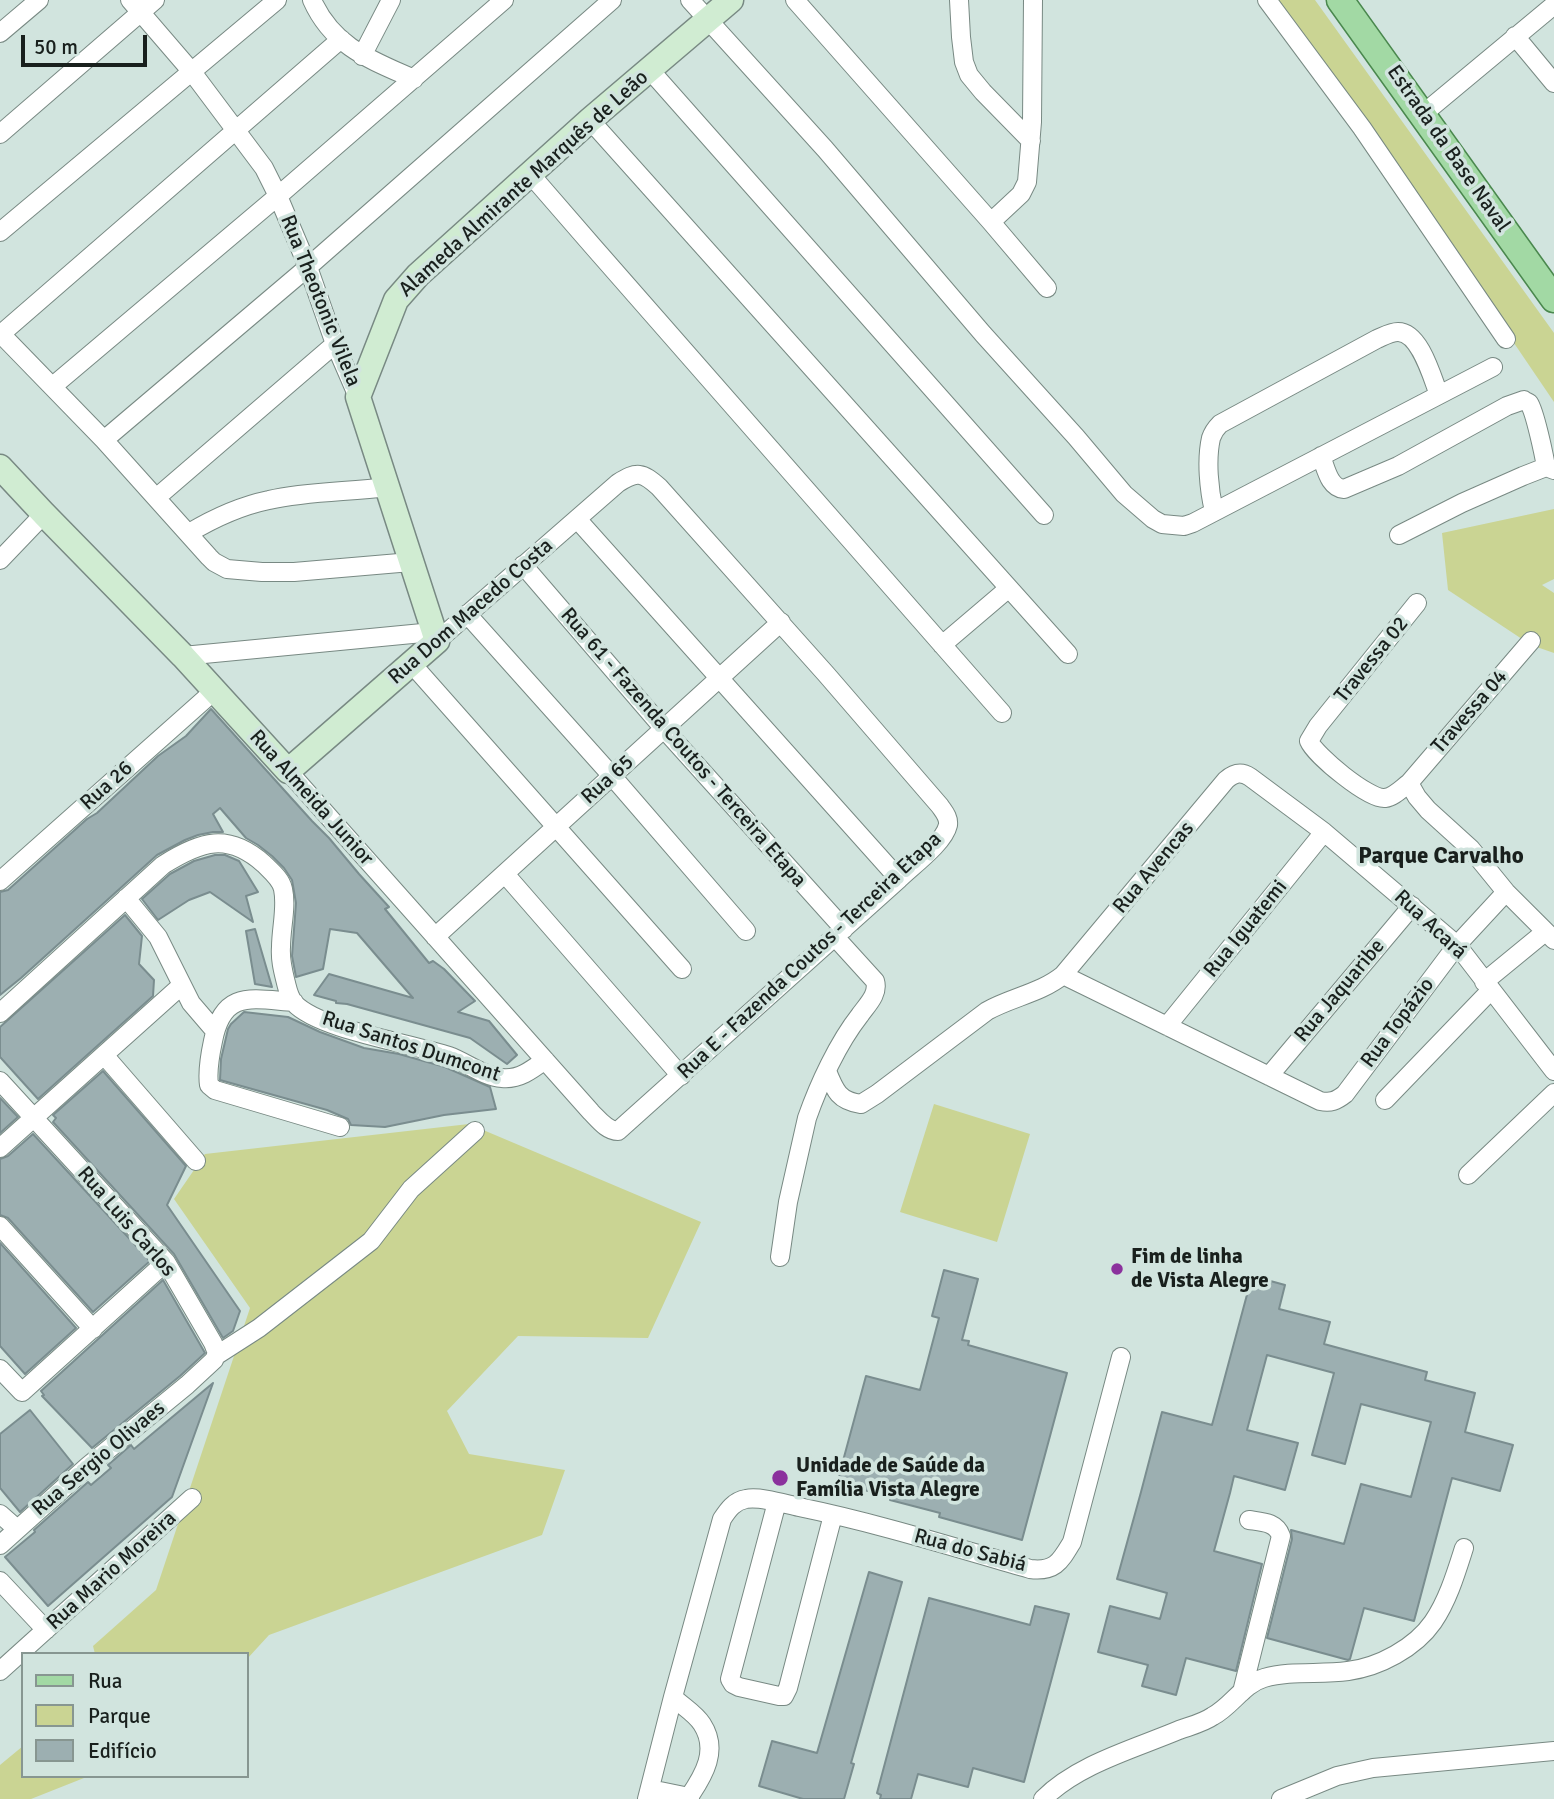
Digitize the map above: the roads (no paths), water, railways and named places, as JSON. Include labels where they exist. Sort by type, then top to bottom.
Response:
[{"type":"main road","name":"Alameda Almirante Marquês de Leão","points":[[358,397],[396,300],[405,288],[590,120],[731,0]]},
{"type":"main road","name":"Estrada da Base Naval","points":[[1340,0],[1554,299]]},
{"type":"main road","name":"Rua Theotonic Vilela","points":[[358,397],[435,636]]},
{"type":"main road","name":"Rua Almeida Junior","points":[[0,467],[183,656],[288,771]]},
{"type":"main road","name":"Rua Dom Macedo Costa","points":[[288,771],[411,663],[435,636]]},
{"type":"street","points":[[0,33],[39,0]]},
{"type":"street","points":[[0,134],[135,6],[155,0]]},
{"type":"street","points":[[0,232],[277,0]]},
{"type":"street","points":[[313,0],[320,16],[341,39],[362,56],[414,79]]},
{"type":"street","points":[[362,56],[391,0]]},
{"type":"street","points":[[53,386],[504,0]]},
{"type":"street","points":[[104,440],[308,267],[612,0]]},
{"type":"street","points":[[691,0],[825,149],[1124,494],[1162,524],[1184,526],[1493,367]]},
{"type":"street","points":[[795,0],[1046,288]]},
{"type":"street","points":[[959,0],[964,62],[968,75],[1031,141]]},
{"type":"street","points":[[991,222],[1021,194],[1028,173],[1033,0]]},
{"type":"street","points":[[1267,0],[1362,128],[1506,339]]},
{"type":"street","points":[[1423,114],[1515,36],[1545,5]]},
{"type":"street","name":"Rua Theotonic Vilela","points":[[135,6],[192,72],[259,160],[278,196],[308,267],[358,397]]},
{"type":"street","points":[[1515,36],[1554,83]]},
{"type":"street","points":[[341,39],[1,333],[104,440],[214,562],[222,567],[240,571],[294,572],[411,562]]},
{"type":"street","points":[[649,69],[1044,515]]},
{"type":"street","points":[[590,120],[1068,653]]},
{"type":"street","points":[[531,175],[1002,713]]},
{"type":"street","points":[[1214,511],[1211,500],[1211,439],[1220,424],[1377,339],[1396,332],[1411,336],[1418,344],[1439,395]]},
{"type":"street","points":[[156,498],[338,349],[350,358],[373,356]]},
{"type":"street","points":[[1321,456],[1334,485],[1344,489],[1398,466],[1507,406],[1521,400],[1528,403],[1550,469],[1523,476],[1399,535]]},
{"type":"street","name":"Rua Dom Macedo Costa","points":[[435,636],[467,614],[618,483],[634,474],[648,477],[659,487]]},
{"type":"street","points":[[189,533],[214,519],[266,500],[387,487]]},
{"type":"street","name":"Rua E - Fazenda Coutos - Terceira Etapa","points":[[618,1130],[840,933],[942,837],[948,824],[947,815],[781,622],[659,487]]},
{"type":"street","points":[[0,560],[44,514]]},
{"type":"street","points":[[577,519],[899,878]]},
{"type":"street","name":"Rua 61 - Fazenda Coutos - Terceira Etapa","points":[[523,565],[840,933],[875,981],[877,987],[873,997],[851,1026],[827,1071]]},
{"type":"street","points":[[942,645],[1009,588]]},
{"type":"street","name":"Travessa 02","points":[[1409,783],[1394,794],[1380,798],[1361,788],[1311,746],[1309,741],[1417,603]]},
{"type":"street","points":[[467,614],[746,931]]},
{"type":"street","name":"Rua 65","points":[[435,937],[781,622]]},
{"type":"street","points":[[183,656],[435,636]]},
{"type":"street","name":"Travessa 04","points":[[1409,783],[1531,641]]},
{"type":"street","points":[[411,663],[682,969]]},
{"type":"street","name":"Rua 26","points":[[0,881],[214,691]]},
{"type":"street","name":"Rua Almeida Junior","points":[[288,771],[597,1119],[611,1130],[618,1130]]},
{"type":"street","name":"Rua Avencas","points":[[1063,975],[1226,780],[1240,773],[1250,776]]},
{"type":"street","name":"Rua Acará","points":[[1250,776],[1324,832],[1457,945],[1554,1072]]},
{"type":"street","points":[[1409,783],[1417,797],[1471,849],[1506,892],[1549,936]]},
{"type":"street","name":"Rua Iguatemi","points":[[1167,1026],[1324,832]]},
{"type":"street","points":[[0,1013],[163,865],[194,848],[222,843],[249,852],[282,884],[282,968],[289,995],[294,1002]]},
{"type":"street","points":[[505,874],[681,1076]]},
{"type":"street","name":"Rua Topázio","points":[[1269,1076],[1320,1101],[1329,1103],[1345,1094],[1457,945],[1506,892]]},
{"type":"street","points":[[126,898],[158,937],[199,1014],[215,1031]]},
{"type":"street","name":"Rua Jaquaribe","points":[[1269,1076],[1412,906]]},
{"type":"street","name":"Rua Topázio","points":[[1385,1100],[1487,986],[1549,936]]},
{"type":"street","points":[[827,1071],[839,1096],[861,1104],[987,1011],[1046,986],[1063,975],[1269,1076]]},
{"type":"street","points":[[0,1147],[182,985]]},
{"type":"street","points":[[294,1002],[242,1000],[225,1010],[215,1031],[208,1082],[210,1087],[341,1127]]},
{"type":"street","name":"Rua Santos Dumcont","points":[[294,1002],[303,1011],[331,1023],[450,1056],[500,1078],[526,1074],[545,1060]]},
{"type":"street","points":[[104,1055],[197,1161]]},
{"type":"street","points":[[780,1257],[788,1202],[807,1118],[827,1071]]},
{"type":"street","name":"Rua Luis Carlos","points":[[0,1081],[166,1262],[213,1343],[217,1355]]},
{"type":"street","points":[[1468,1175],[1554,1093]]},
{"type":"street","points":[[217,1355],[259,1328],[371,1241],[411,1189],[475,1131]]},
{"type":"street","points":[[0,1226],[93,1329]]},
{"type":"street","points":[[0,1369],[22,1392],[166,1262]]},
{"type":"street","name":"Rua Sergio Olivaes","points":[[0,1545],[88,1466],[199,1374],[217,1355]]},
{"type":"street","name":"Rua do Sabiá","points":[[673,1697],[722,1519],[727,1510],[746,1499],[777,1502],[833,1515],[1030,1569],[1043,1570],[1053,1567],[1072,1542],[1121,1357]]},
{"type":"street","name":"Rua Mario Moreira","points":[[21,1652],[192,1498]]},
{"type":"street","points":[[777,1502],[730,1679],[739,1687],[784,1696],[833,1515]]},
{"type":"street","points":[[0,1514],[17,1529]]},
{"type":"street","points":[[1242,1692],[1281,1536],[1273,1524],[1249,1520]]},
{"type":"street","points":[[1043,1799],[1070,1777],[1096,1764],[1214,1716],[1261,1679],[1308,1672],[1357,1670],[1403,1649],[1434,1621],[1464,1548]]},
{"type":"street","points":[[0,1581],[46,1630]]},
{"type":"street","name":"Rua Mario Moreira","points":[[0,1671],[21,1652]]},
{"type":"street","points":[[673,1697],[702,1724],[710,1748],[709,1759],[706,1770],[689,1798],[648,1794],[673,1697]]},
{"type":"street","points":[[1281,1799],[1314,1784],[1352,1772],[1554,1751]]},
{"type":"place","name":"Fim de linha de Vista Alegre","points":[[1117,1269]]},
{"type":"place","name":"Unidade de Saúde da Família Vista Alegre","points":[[780,1478]]},
{"type":"district","name":"Parque Carvalho","points":[[1441,857]]}]
